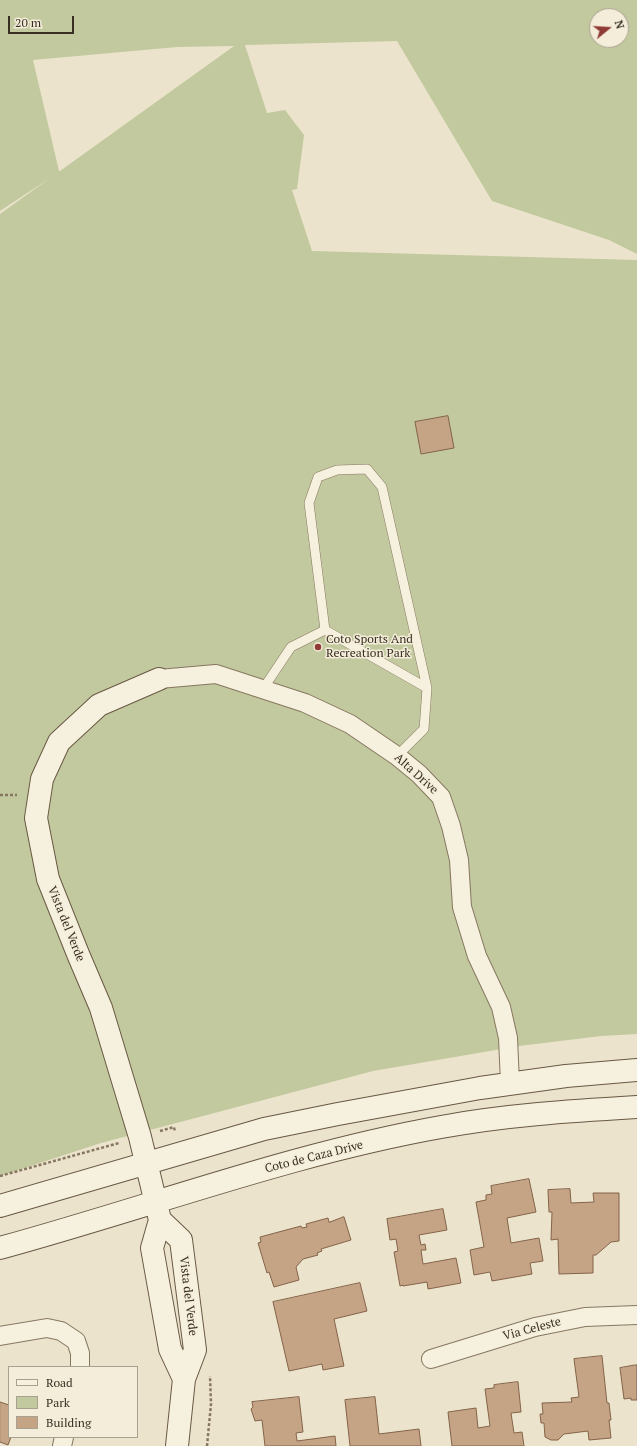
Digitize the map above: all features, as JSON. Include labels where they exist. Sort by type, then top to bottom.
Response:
[{"type":"main road","name":"Vista del Verde","points":[[159,679],[99,705],[59,742],[42,780],[36,818],[48,880],[101,1008],[147,1164],[158,1211],[152,1248],[170,1349],[184,1379]]},
{"type":"main road","points":[[0,1206],[264,1129],[338,1114],[510,1084],[566,1076],[637,1070]]},
{"type":"main road","name":"Coto de Caza Drive","points":[[0,1248],[56,1233],[158,1211],[216,1183],[313,1156],[430,1129],[540,1113],[637,1107]]},
{"type":"main road","name":"Vista del Verde","points":[[158,1211],[181,1240],[195,1350],[184,1379],[177,1446]]},
{"type":"street","name":"Alta Drive","points":[[159,679],[216,674],[305,703],[350,724],[397,756],[419,774],[441,797],[451,826],[459,860],[462,907],[477,956],[501,1006],[508,1038],[510,1084]]},
{"type":"street","name":"Via Celeste","points":[[431,1358],[542,1325],[584,1316],[637,1315]]},
{"type":"street","points":[[0,1336],[47,1328],[61,1331],[76,1341],[80,1353],[80,1366]]},
{"type":"lane","points":[[325,630],[309,503],[318,477],[337,470],[367,469],[382,486],[427,688],[424,729],[397,756]]},
{"type":"lane","points":[[325,630],[427,688]]},
{"type":"lane","points":[[263,689],[291,647],[325,630]]},
{"type":"green space","name":"Coto Sports And Recreation Park","points":[[0,0],[637,0],[637,254],[609,240],[492,201],[397,41],[245,45],[267,113],[285,110],[304,135],[297,189],[292,190],[312,251],[637,260],[637,1034],[601,1036],[519,1046],[373,1071],[101,1143],[0,1176],[0,214],[50,178],[0,211]],"holes":[[[234,46],[60,171],[33,60],[177,47]]]},
{"type":"building","points":[[448,416],[454,448],[421,454],[415,422]]},
{"type":"building","points":[[529,1179],[536,1212],[507,1218],[511,1243],[539,1238],[543,1261],[530,1263],[532,1274],[492,1281],[490,1272],[474,1275],[470,1250],[484,1247],[476,1202],[486,1200],[486,1195],[492,1194],[491,1186]]},
{"type":"building","points":[[570,1189],[571,1203],[594,1202],[593,1193],[619,1193],[619,1241],[611,1242],[596,1255],[593,1255],[593,1273],[559,1274],[558,1239],[551,1240],[552,1212],[549,1212],[548,1190]]},
{"type":"building","points":[[443,1209],[447,1230],[419,1235],[421,1245],[425,1244],[426,1250],[421,1250],[423,1264],[456,1258],[461,1283],[428,1289],[427,1282],[400,1286],[394,1252],[398,1251],[396,1239],[390,1240],[387,1219]]},
{"type":"building","points":[[344,1217],[351,1240],[321,1249],[322,1251],[317,1253],[318,1255],[303,1259],[296,1267],[299,1280],[274,1287],[269,1272],[267,1273],[258,1243],[261,1242],[260,1237],[301,1226],[302,1228],[307,1227],[306,1224],[328,1218],[329,1222]]},
{"type":"building","points":[[360,1283],[367,1311],[334,1319],[344,1366],[323,1370],[322,1364],[289,1371],[273,1302]]},
{"type":"building","points":[[602,1356],[607,1403],[609,1403],[611,1420],[609,1420],[611,1438],[589,1440],[588,1431],[564,1434],[558,1440],[551,1440],[545,1437],[544,1423],[541,1423],[540,1414],[543,1414],[542,1403],[572,1402],[571,1398],[579,1397],[574,1359]]},
{"type":"building","points":[[637,1365],[637,1400],[631,1400],[631,1398],[624,1399],[620,1368]]},
{"type":"building","points":[[518,1382],[521,1412],[511,1413],[514,1433],[522,1432],[524,1446],[452,1446],[448,1412],[476,1408],[478,1428],[490,1426],[485,1389],[494,1388],[494,1385]]},
{"type":"building","points":[[299,1397],[303,1432],[296,1433],[297,1441],[335,1436],[336,1446],[265,1446],[262,1420],[255,1421],[251,1409],[253,1407],[252,1402]]},
{"type":"building","points":[[375,1397],[379,1434],[419,1429],[421,1446],[350,1446],[345,1400]]},
{"type":"building","points":[[0,1402],[8,1405],[8,1438],[11,1438],[8,1445],[0,1442]]},
{"type":"place","name":"Coto Sports And Recreation Park","points":[[318,647]]}]
